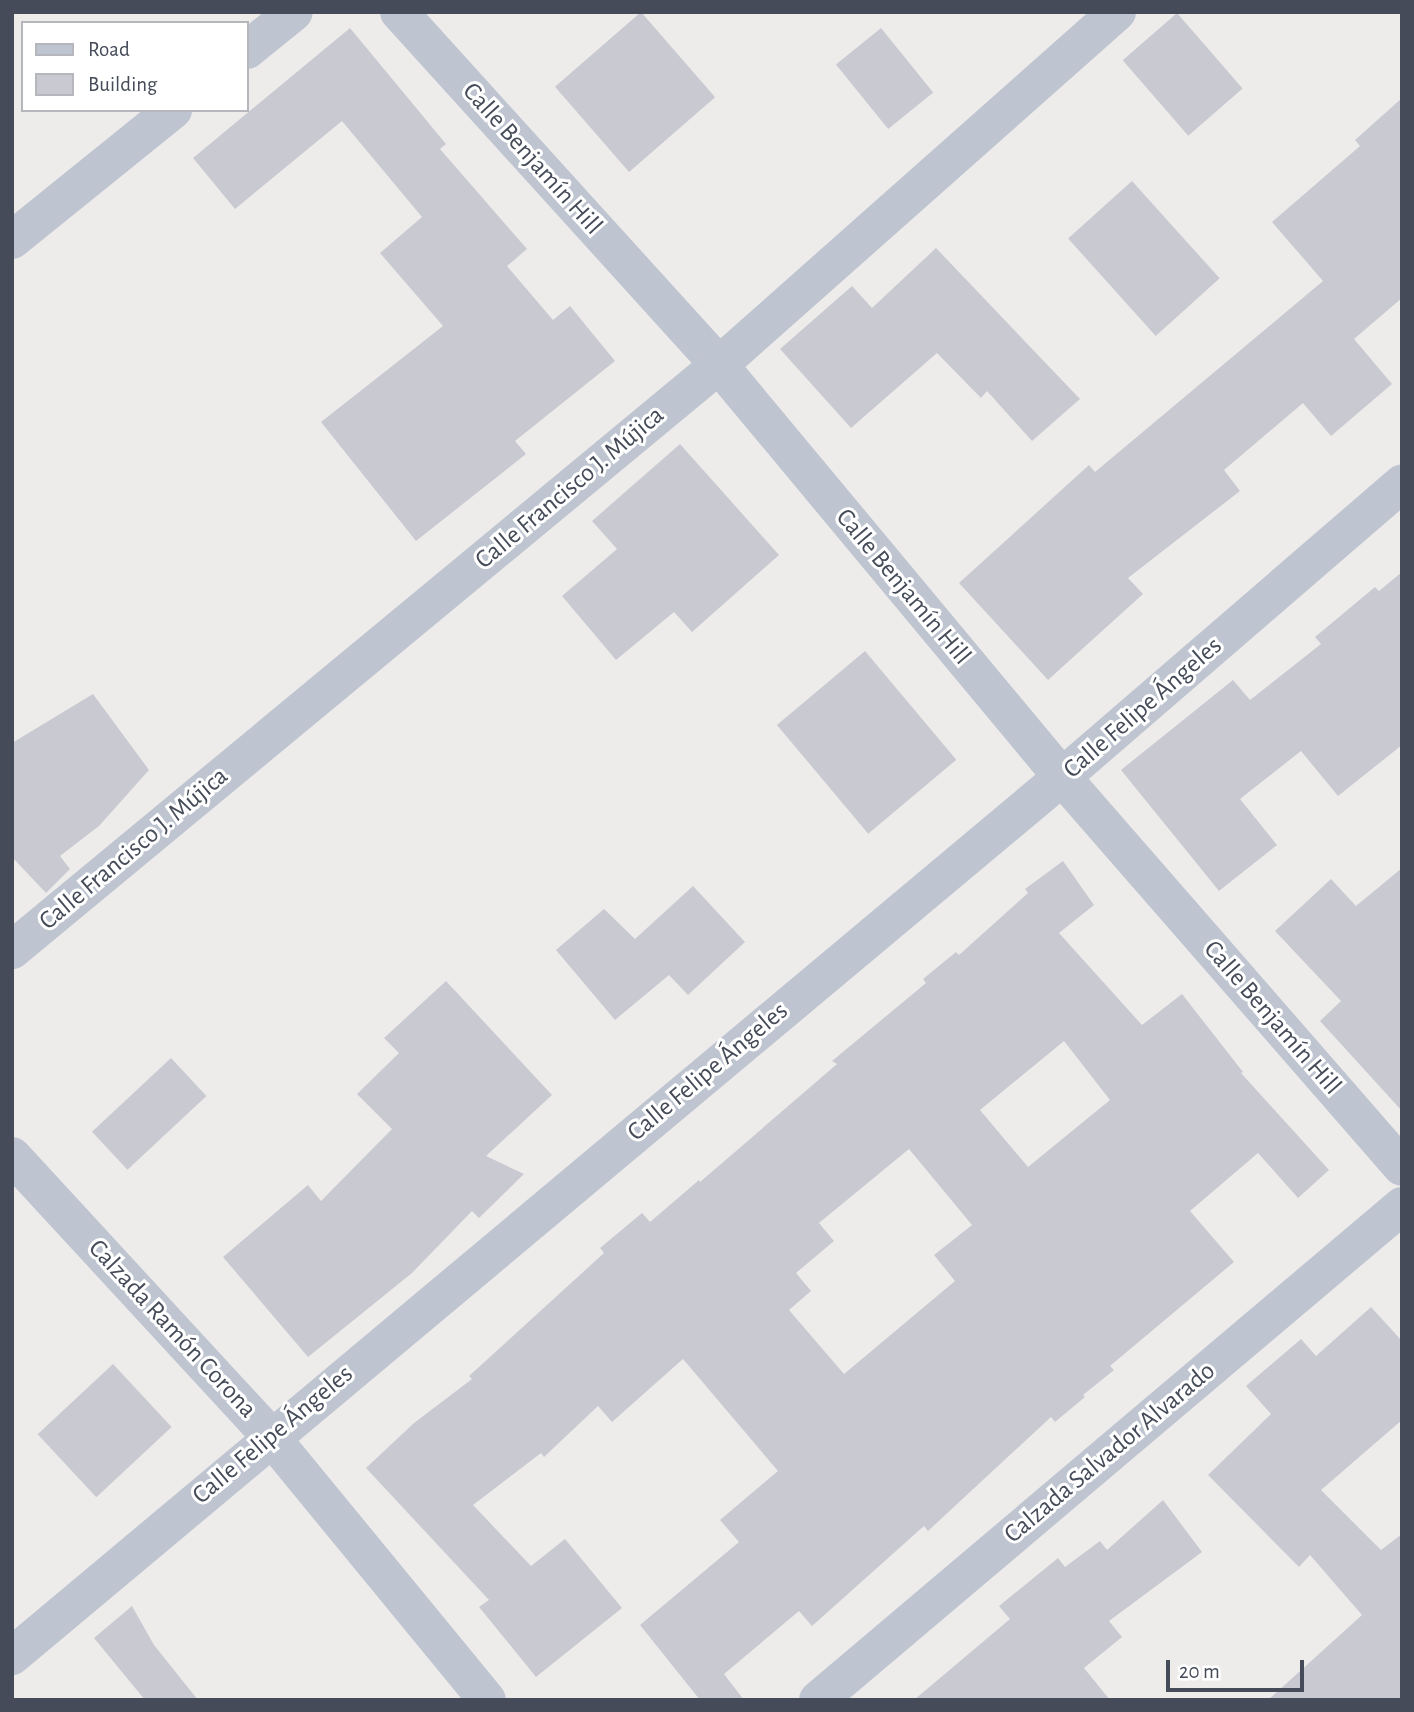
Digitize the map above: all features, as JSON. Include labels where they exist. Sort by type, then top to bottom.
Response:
[{"type":"street","points":[[248,49],[294,12]]},
{"type":"street","name":"Calle Benjamín Hill","points":[[399,12],[719,365],[1062,777],[1402,1167]]},
{"type":"street","name":"Calle Francisco J. Mújica","points":[[12,950],[719,365],[1117,12]]},
{"type":"street","points":[[12,240],[171,112]]},
{"type":"street","name":"Calle Felipe Ángeles","points":[[12,1656],[1062,777],[1402,484]]},
{"type":"street","name":"Calzada Ramón Corona","points":[[12,1156],[271,1437],[487,1700]]},
{"type":"street","name":"Calzada Salvador Alvarado","points":[[818,1700],[1402,1206]]},
{"type":"building","points":[[641,12],[715,97],[629,172],[555,87]]},
{"type":"building","points":[[1177,13],[1243,88],[1188,136],[1123,60]]},
{"type":"building","points":[[350,28],[446,144],[440,149],[527,249],[507,266],[553,320],[570,306],[615,361],[515,441],[526,454],[416,541],[321,422],[443,326],[380,253],[422,217],[342,121],[235,209],[193,158]]},
{"type":"building","points":[[881,28],[933,93],[888,129],[836,65]]},
{"type":"building","points":[[1402,98],[1402,298],[1354,339],[1392,384],[1331,436],[1303,403],[1224,470],[1240,491],[1128,578],[1143,594],[1048,680],[959,583],[1089,465],[1095,472],[1323,281],[1272,222],[1360,146],[1355,140]]},
{"type":"building","points":[[1132,181],[1220,278],[1156,336],[1068,239]]},
{"type":"building","points":[[936,248],[1080,399],[1032,441],[987,391],[981,398],[937,353],[851,428],[780,349],[852,286],[872,308]]},
{"type":"building","points":[[680,444],[779,555],[692,632],[674,612],[616,660],[562,596],[617,549],[592,521]]},
{"type":"building","points":[[1402,572],[1402,745],[1338,796],[1301,751],[1240,799],[1277,845],[1219,891],[1121,770],[1233,680],[1250,700],[1321,644],[1315,637],[1375,587],[1379,591]]},
{"type":"building","points":[[865,651],[956,760],[868,834],[777,725]]},
{"type":"building","points":[[93,694],[149,770],[99,826],[60,856],[70,869],[46,893],[12,857],[12,743]]},
{"type":"building","points":[[1063,861],[1094,905],[1059,933],[1142,1025],[1182,994],[1243,1072],[1241,1073],[1329,1170],[1298,1198],[1258,1153],[1190,1211],[1234,1262],[1110,1366],[1114,1370],[1083,1395],[1085,1397],[1055,1422],[1051,1417],[928,1531],[924,1526],[812,1626],[799,1611],[724,1674],[744,1700],[700,1700],[640,1625],[739,1542],[720,1520],[778,1471],[683,1359],[612,1422],[598,1406],[544,1457],[541,1453],[473,1505],[531,1566],[565,1539],[622,1608],[536,1677],[479,1607],[489,1600],[366,1468],[414,1423],[472,1379],[469,1376],[604,1253],[600,1248],[642,1213],[650,1222],[699,1180],[700,1182],[837,1064],[832,1061],[926,983],[923,979],[956,952],[959,955],[1028,893],[1025,889]],"holes":[[[1064,1041],[1110,1100],[1028,1167],[980,1110]],[[909,1149],[972,1225],[934,1255],[955,1281],[844,1374],[789,1310],[811,1291],[796,1273],[834,1241],[819,1223]]]},
{"type":"building","points":[[1402,868],[1402,1111],[1320,1021],[1341,1001],[1275,931],[1331,879],[1356,906]]},
{"type":"building","points":[[693,886],[745,942],[688,995],[669,975],[615,1020],[556,950],[604,909],[635,939]]},
{"type":"building","points":[[446,981],[552,1095],[486,1156],[524,1174],[479,1218],[472,1211],[412,1273],[308,1357],[223,1257],[308,1185],[321,1201],[392,1129],[357,1094],[399,1053],[384,1038]]},
{"type":"building","points":[[171,1058],[206,1096],[127,1170],[92,1132]]},
{"type":"building","points":[[1371,1307],[1402,1341],[1402,1420],[1321,1490],[1381,1550],[1402,1534],[1402,1700],[1268,1700],[1362,1615],[1310,1555],[1299,1567],[1208,1475],[1271,1414],[1246,1386],[1301,1339],[1316,1356]]},
{"type":"building","points":[[113,1364],[172,1427],[96,1497],[38,1434]]},
{"type":"building","points":[[1163,1500],[1202,1552],[1109,1621],[1122,1637],[1084,1668],[1110,1700],[914,1700],[1010,1619],[999,1606],[1058,1558],[1065,1567],[1100,1541],[1107,1550]]},
{"type":"building","points":[[132,1606],[154,1645],[198,1700],[145,1700],[94,1638]]}]
